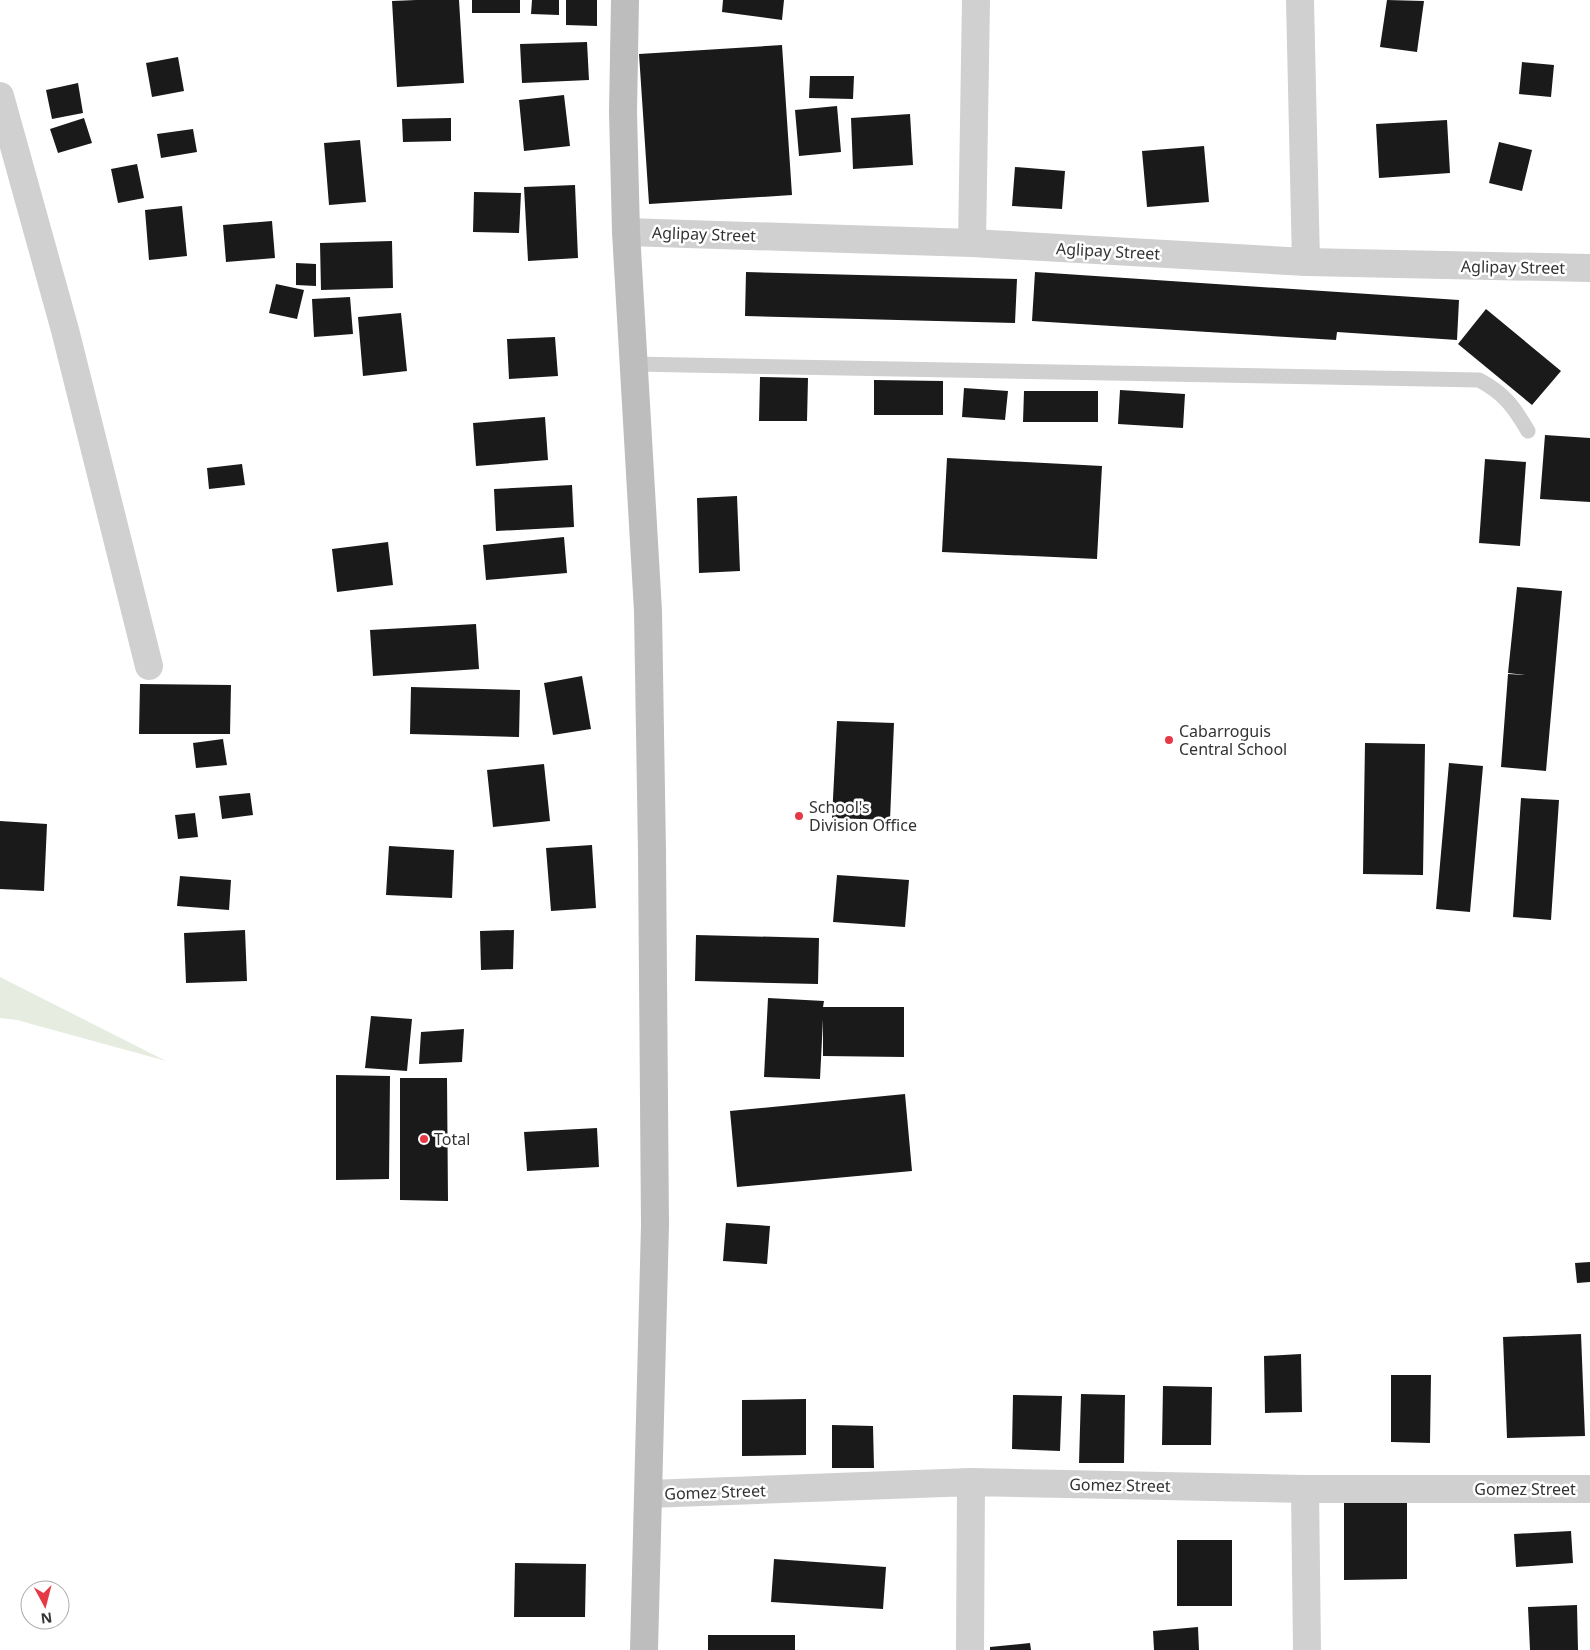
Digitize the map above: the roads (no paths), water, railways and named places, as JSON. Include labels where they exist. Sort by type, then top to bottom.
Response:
[{"type":"main road","points":[[625,0],[623,112],[626,232],[648,611],[651,833],[655,1225],[650,1494],[644,1650]]},
{"type":"street","points":[[972,243],[976,0]]},
{"type":"street","points":[[1300,0],[1306,262]]},
{"type":"street","points":[[0,96],[65,330],[149,666]]},
{"type":"street","name":"Aglipay Street","points":[[626,232],[972,243],[1306,262],[1590,268]]},
{"type":"street","points":[[970,1650],[971,1482]]},
{"type":"street","name":"Gomez Street","points":[[650,1494],[971,1482],[1305,1489],[1590,1489]]},
{"type":"street","points":[[1305,1489],[1307,1650]]},
{"type":"lane","points":[[634,364],[1479,380],[1497,389],[1514,407],[1528,431]]},
{"type":"place","name":"Cabarroguis Central School","points":[[1169,740]]},
{"type":"place","name":"School's Division Office","points":[[799,816]]},
{"type":"place","name":"Total","points":[[424,1139]]}]
